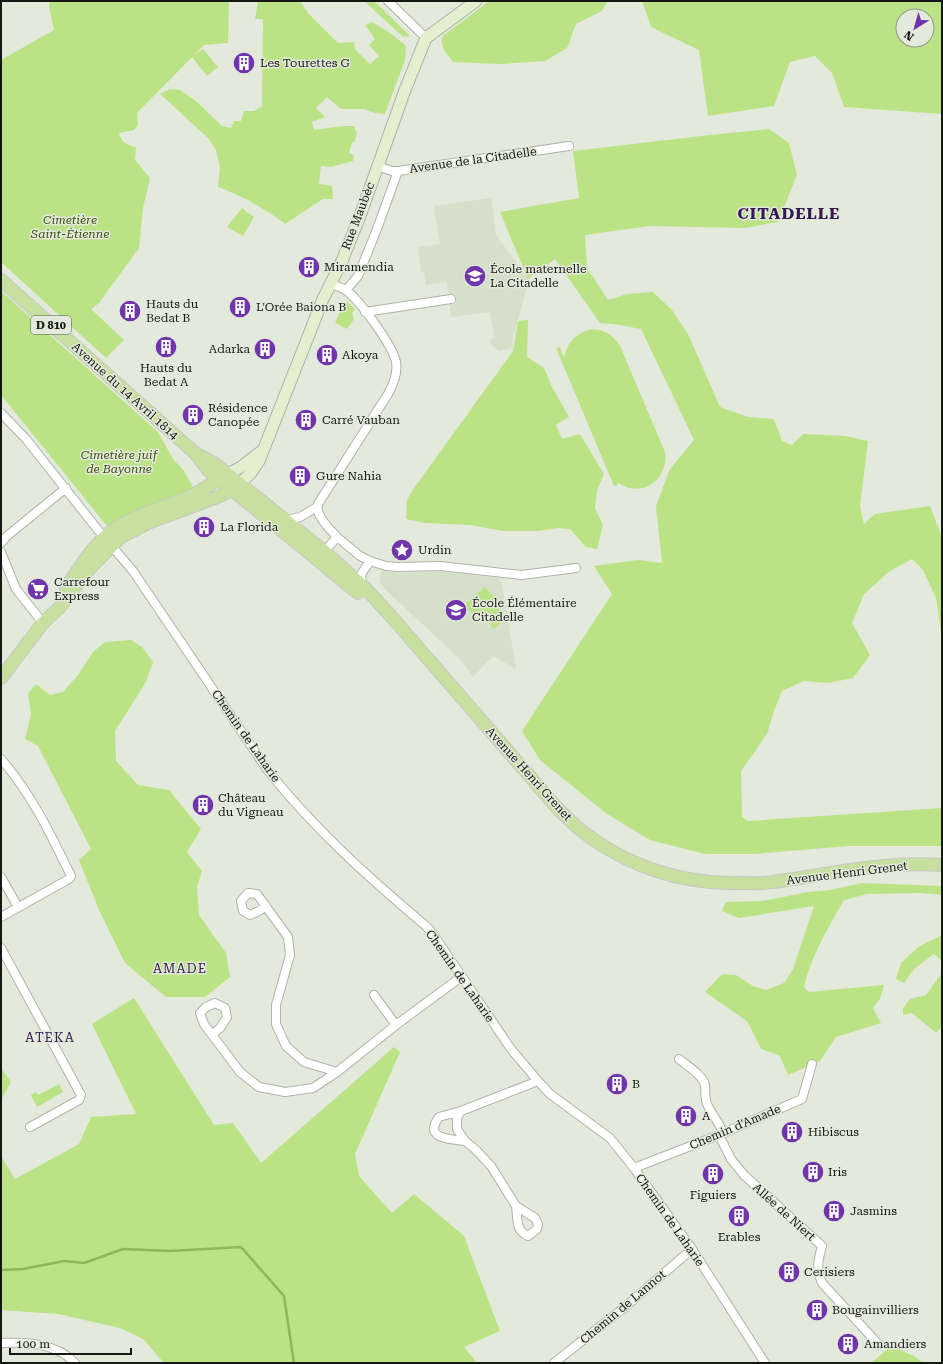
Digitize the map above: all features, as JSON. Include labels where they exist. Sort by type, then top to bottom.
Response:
[{"type":"main road","points":[[426,38],[476,1]]},
{"type":"main road","name":"Rue Maubèc","points":[[235,487],[253,470],[259,461],[262,450],[330,284],[342,261],[360,216],[405,90],[426,38]]},
{"type":"main road","name":"Avenue du 14 Avril 1814","points":[[1,280],[196,454],[214,463],[223,477],[235,487]]},
{"type":"main road","name":"Rue Maubèc","points":[[223,477],[241,467],[262,450]]},
{"type":"main road","points":[[1,678],[43,623],[49,609],[84,562],[108,542],[123,524],[189,497],[223,477]]},
{"type":"main road","points":[[108,542],[122,537],[148,523],[220,496],[235,487]]},
{"type":"main road","name":"Avenue Henri Grenet","points":[[235,487],[284,521],[405,633]]},
{"type":"main road","name":"Avenue Henri Grenet","points":[[235,487],[245,499],[365,588],[559,810],[580,830],[620,857],[650,870],[670,876],[697,882],[725,884],[771,882],[886,866],[917,864],[942,866]]},
{"type":"main road","name":"Avenue Henri Grenet","points":[[752,883],[768,878],[879,858],[942,858]]},
{"type":"street","points":[[388,1],[426,38]]},
{"type":"street","name":"Avenue de la Citadelle","points":[[377,166],[392,171],[398,171],[569,146]]},
{"type":"street","points":[[346,290],[358,276],[379,226],[398,171]]},
{"type":"street","points":[[284,521],[300,517],[317,507],[320,499],[388,394],[396,372],[396,361],[385,340],[359,303],[346,290],[330,284]]},
{"type":"street","points":[[365,312],[451,299]]},
{"type":"street","name":"Chemin de Laharie","points":[[2,415],[26,439],[133,571],[266,768],[287,794],[370,878],[426,926],[510,1049],[550,1094],[610,1138],[634,1168],[692,1249],[765,1363]]},
{"type":"street","points":[[1,542],[66,488]]},
{"type":"street","points":[[317,507],[322,519],[337,537],[360,556],[386,566],[440,566],[522,575],[576,568]]},
{"type":"street","points":[[321,556],[337,537]]},
{"type":"street","points":[[1,552],[16,589],[43,623]]},
{"type":"street","points":[[365,588],[362,582],[362,573],[370,561]]},
{"type":"street","points":[[1,759],[27,794],[54,841],[71,876],[69,879],[1,916]]},
{"type":"street","points":[[1,877],[18,907]]},
{"type":"street","points":[[266,906],[288,937],[290,955],[276,1005],[276,1024],[286,1046],[304,1062],[337,1072]]},
{"type":"street","points":[[1,948],[81,1095],[79,1100],[30,1127]]},
{"type":"street","points":[[212,1035],[240,1072],[259,1087],[285,1092],[313,1088],[337,1072],[396,1025],[461,977]]},
{"type":"street","points":[[374,995],[396,1025]]},
{"type":"street","points":[[679,1059],[698,1074],[705,1083],[705,1100],[708,1107],[720,1123],[721,1134]]},
{"type":"street","name":"Chemin d'Amade","points":[[634,1168],[721,1134],[802,1099],[812,1064]]},
{"type":"street","points":[[464,1141],[443,1138],[436,1134],[434,1124],[439,1117],[461,1111],[538,1081]]},
{"type":"street","points":[[461,1111],[457,1118],[458,1129],[464,1141],[476,1150],[491,1166],[516,1206]]},
{"type":"street","name":"Allée de Niert","points":[[721,1134],[731,1159],[744,1175],[822,1246],[818,1267],[818,1274],[822,1283],[879,1345]]},
{"type":"street","name":"Chemin de Lannot","points":[[554,1363],[625,1307],[692,1249]]},
{"type":"street","points":[[1,1343],[17,1343],[58,1350],[75,1363]]},
{"type":"shaded area","name":"École maternelle La Citadelle","points":[[491,198],[496,235],[529,280],[512,340],[513,347],[499,351],[489,342],[494,337],[490,312],[451,317],[447,282],[426,285],[424,272],[421,272],[418,247],[440,244],[434,206]]},
{"type":"shaded area","name":"École Élémentaire Citadelle","points":[[382,571],[398,573],[434,571],[498,578],[502,584],[516,669],[493,656],[473,677],[460,659],[379,582]]},
{"type":"green space","name":"Cimetière Saint-Étienne","points":[[50,1],[229,1],[228,43],[204,45],[194,55],[203,49],[218,67],[207,76],[192,57],[137,113],[138,125],[134,130],[119,133],[121,139],[125,143],[136,147],[135,160],[150,178],[143,208],[139,248],[99,303],[91,309],[124,340],[106,358],[1,262],[1,60],[54,30],[49,7]]},
{"type":"green space","points":[[258,1],[300,1],[308,13],[338,43],[354,42],[355,49],[370,64],[379,56],[369,45],[375,39],[365,25],[372,22],[389,32],[406,46],[405,60],[385,114],[375,113],[363,109],[341,109],[327,97],[316,108],[325,117],[312,122],[314,130],[354,126],[357,134],[354,142],[352,142],[349,153],[354,155],[353,161],[331,167],[321,166],[319,184],[332,186],[333,199],[323,199],[285,224],[253,203],[218,187],[220,168],[216,150],[208,138],[160,94],[169,89],[180,90],[196,101],[222,126],[231,128],[234,121],[241,121],[244,111],[254,111],[262,106],[263,19],[255,19]]},
{"type":"green space","points":[[364,1],[374,1],[409,35],[408,37],[402,36]]},
{"type":"green space","points":[[489,1],[608,1],[602,11],[576,24],[567,48],[545,61],[501,64],[453,62],[443,47],[443,36]]},
{"type":"green space","points":[[642,1],[942,1],[942,114],[844,107],[832,73],[815,56],[790,62],[774,106],[708,116],[699,50],[651,27]]},
{"type":"green space","points":[[769,129],[789,143],[797,175],[778,222],[744,228],[649,226],[585,235],[587,268],[608,300],[627,294],[653,292],[672,310],[688,334],[720,407],[748,417],[774,419],[782,441],[792,445],[803,434],[845,436],[868,441],[860,506],[864,524],[875,514],[930,506],[942,537],[942,638],[936,598],[923,570],[912,559],[890,571],[864,594],[852,623],[870,655],[853,678],[828,683],[804,681],[782,691],[767,734],[741,771],[742,817],[748,821],[942,808],[942,846],[849,846],[754,854],[705,854],[650,840],[607,814],[540,760],[522,731],[612,594],[594,566],[638,560],[662,563],[656,506],[670,469],[694,440],[641,329],[600,323],[555,259],[528,279],[500,212],[579,198],[573,151]]},
{"type":"green space","points":[[242,208],[254,217],[243,236],[227,227]]},
{"type":"green space","name":"Cimetière juif de Bayonne","points":[[1,291],[158,432],[173,459],[184,471],[193,487],[184,495],[107,526],[1,395]]},
{"type":"green space","points":[[347,302],[355,309],[352,313],[354,319],[347,329],[335,323],[341,309]]},
{"type":"green space","points":[[528,320],[527,357],[544,368],[551,385],[569,417],[556,425],[562,439],[580,434],[604,474],[597,491],[595,508],[603,525],[597,549],[586,547],[570,529],[558,528],[538,531],[503,531],[470,525],[425,523],[406,519],[407,500],[414,488],[513,351],[518,321]]},
{"type":"green space","points":[[588,330],[598,330],[607,333],[614,338],[620,346],[665,452],[663,471],[658,479],[644,488],[635,489],[626,487],[617,482],[618,485],[614,486],[556,348],[560,347],[564,358],[567,348],[572,340],[579,334]]},
{"type":"green space","points":[[485,587],[495,598],[492,601],[507,618],[494,629],[479,612],[474,616],[464,605]]},
{"type":"green space","points":[[131,640],[142,647],[153,662],[146,682],[115,731],[116,761],[138,785],[169,790],[201,829],[187,852],[202,871],[197,887],[199,915],[226,953],[230,977],[205,997],[166,997],[125,963],[99,910],[79,860],[91,849],[38,746],[25,739],[31,714],[28,694],[36,684],[50,695],[63,692],[78,675],[93,652],[105,642]]},
{"type":"green space","points":[[862,883],[942,886],[942,895],[920,893],[867,894],[844,900],[816,953],[804,987],[809,992],[884,985],[880,999],[873,1008],[881,1023],[836,1037],[820,1061],[788,1075],[780,1056],[761,1049],[747,1021],[705,992],[722,974],[736,975],[753,986],[766,990],[784,983],[793,969],[814,906],[739,918],[722,911],[726,902],[763,901]]},
{"type":"green space","points":[[942,935],[942,961],[934,954],[914,969],[904,983],[896,979],[901,963],[918,947]]},
{"type":"green space","points":[[942,973],[942,1026],[936,1033],[912,1013],[903,1015],[903,1008],[910,999],[926,995]]},
{"type":"green space","points":[[134,998],[214,1125],[233,1123],[261,1163],[394,1047],[400,1052],[355,1154],[359,1176],[392,1213],[414,1194],[464,1236],[500,1331],[464,1347],[477,1363],[164,1363],[143,1339],[120,1328],[58,1314],[1,1310],[1,1156],[15,1179],[79,1144],[91,1117],[136,1114],[92,1024]]},
{"type":"green space","points":[[1,1068],[11,1082],[1,1100]]},
{"type":"green space","points":[[59,1084],[63,1092],[37,1107],[31,1095],[36,1092],[38,1095]]},
{"type":"green space","points":[[891,1346],[914,1356],[923,1363],[871,1363]]},
{"type":"waterway","points":[[1,1270],[23,1269],[64,1261],[84,1263],[123,1249],[170,1251],[241,1247],[284,1296],[294,1363]]},
{"type":"place","name":"Les Tourettes G","points":[[244,63]]},
{"type":"place","name":"Miramendia","points":[[309,267]]},
{"type":"place","name":"École maternelle La Citadelle","points":[[475,276]]},
{"type":"place","name":"L'Orée Baiona B","points":[[240,307]]},
{"type":"place","name":"Hauts du Bedat B","points":[[130,311]]},
{"type":"place","name":"Hauts du Bedat A","points":[[166,347]]},
{"type":"place","name":"Adarka","points":[[265,349]]},
{"type":"place","name":"Akoya","points":[[327,355]]},
{"type":"place","name":"Résidence Canopée","points":[[193,415]]},
{"type":"place","name":"Carré Vauban","points":[[306,420]]},
{"type":"place","name":"Gure Nahia","points":[[300,476]]},
{"type":"place","name":"La Florida","points":[[204,527]]},
{"type":"place","name":"Urdin","points":[[402,550]]},
{"type":"place","name":"Carrefour Express","points":[[38,589]]},
{"type":"place","name":"École Élémentaire Citadelle","points":[[456,610]]},
{"type":"place","name":"Château du Vigneau","points":[[203,805]]},
{"type":"place","name":"B","points":[[617,1084]]},
{"type":"place","name":"A","points":[[686,1116]]},
{"type":"place","name":"Hibiscus","points":[[792,1132]]},
{"type":"place","name":"Iris","points":[[813,1172]]},
{"type":"place","name":"Figuiers","points":[[713,1174]]},
{"type":"place","name":"Jasmins","points":[[834,1211]]},
{"type":"place","name":"Erables","points":[[739,1216]]},
{"type":"place","name":"Cerisiers","points":[[789,1272]]},
{"type":"place","name":"Bougainvilliers","points":[[817,1310]]},
{"type":"place","name":"Amandiers","points":[[848,1344]]},
{"type":"district","name":"CITADELLE","points":[[789,213]]},
{"type":"district","name":"AMADE","points":[[180,968]]},
{"type":"district","name":"ATEKA","points":[[50,1037]]}]
